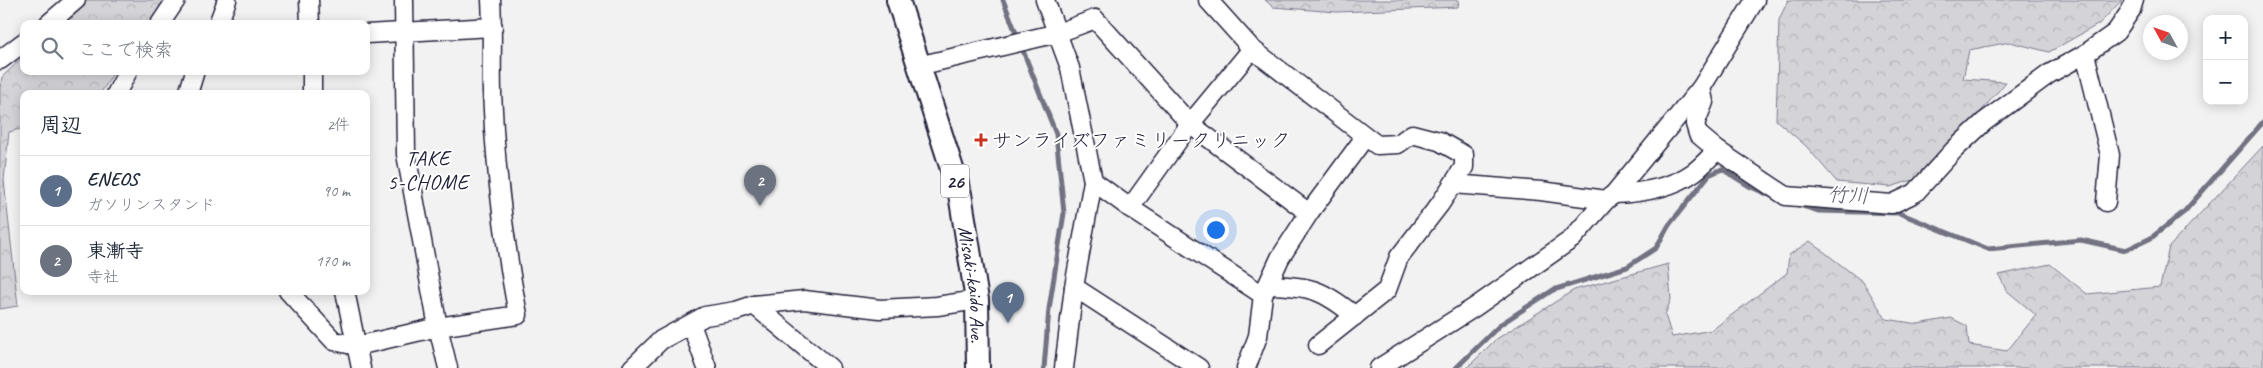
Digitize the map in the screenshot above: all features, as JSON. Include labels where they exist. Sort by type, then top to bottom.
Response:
[{"type":"main road","name":"Misaki-kaido Ave.","points":[[898,0],[960,194],[977,300],[978,368]]},
{"type":"street","points":[[53,20],[76,0]]},
{"type":"street","points":[[163,20],[176,0]]},
{"type":"street","points":[[220,20],[227,0]]},
{"type":"street","points":[[309,0],[310,20]]},
{"type":"street","points":[[404,0],[406,154],[438,327],[448,368]]},
{"type":"street","points":[[292,295],[334,341],[357,346],[438,327],[518,315],[504,239],[496,151],[492,90],[493,27],[491,0]]},
{"type":"street","points":[[1045,0],[1070,68],[1093,181],[1074,287],[1064,368]]},
{"type":"street","points":[[1208,0],[1252,49],[1377,145],[1398,144],[1412,134],[1439,141],[1464,155],[1464,166],[1453,184],[1399,257],[1387,290],[1318,345]]},
{"type":"street","points":[[1379,368],[1475,307],[1572,239],[1610,197],[1701,88],[1756,0]]},
{"type":"street","points":[[1701,88],[1704,102],[1695,124],[1698,134],[1717,150],[1786,196],[1892,204],[1915,193],[1939,169],[1954,150],[1984,122],[2049,74],[2085,54],[2116,32],[2131,10],[2134,0]]},
{"type":"street","points":[[918,66],[1058,33],[1095,19],[1190,124],[1309,213]]},
{"type":"street","points":[[370,34],[493,27]]},
{"type":"street","points":[[0,60],[20,45]]},
{"type":"street","points":[[1130,208],[1190,124],[1252,49]]},
{"type":"street","points":[[2085,54],[2110,155],[2106,202]]},
{"type":"street","points":[[118,90],[126,75]]},
{"type":"street","points":[[189,90],[194,75]]},
{"type":"street","points":[[312,75],[312,90]]},
{"type":"street","points":[[1246,368],[1258,336],[1266,290],[1280,258],[1309,213],[1365,137]]},
{"type":"street","points":[[1453,184],[1610,197],[1637,193],[1677,181],[1694,172],[1717,150]]},
{"type":"street","points":[[1093,181],[1130,208],[1266,290],[1302,286],[1316,290],[1333,298],[1354,316]]},
{"type":"street","points":[[1074,287],[1199,368]]},
{"type":"street","points":[[346,295],[361,368]]},
{"type":"street","points":[[632,368],[661,340],[705,316],[736,311],[754,305],[804,300],[880,309],[937,306],[977,300]]},
{"type":"street","points":[[754,305],[830,368]]},
{"type":"street","points":[[691,324],[706,368]]},
{"type":"green space","points":[[83,0],[164,0],[151,20],[62,20]]},
{"type":"green space","points":[[1265,0],[1459,0],[1458,7],[1337,12],[1273,7]]},
{"type":"green space","points":[[1788,0],[2122,0],[2099,24],[2049,52],[2010,42],[1969,50],[1963,79],[2006,82],[1926,176],[1890,187],[1837,182],[1806,146],[1776,120],[1779,20]]},
{"type":"green space","points":[[20,60],[20,75],[112,75],[103,90],[20,90],[20,129],[9,132],[4,180],[18,306],[0,309],[0,88],[2,77]]},
{"type":"green space","points":[[2263,146],[2263,368],[1467,368],[1495,340],[1574,290],[1668,264],[1671,299],[1665,315],[1672,337],[1712,330],[1787,273],[1789,255],[1810,241],[1863,282],[1886,319],[1918,324],[1951,318],[1967,326],[1969,345],[2007,351],[2036,315],[2006,290],[1999,275],[2050,264],[2087,294],[2160,287],[2169,247]]},
{"type":"waterway","points":[[1003,0],[1056,134],[1064,213],[1049,309],[1044,368]]},
{"type":"waterway","name":"竹川","points":[[1796,204],[1819,211],[1899,213],[1988,249],[2081,240],[2126,250],[2151,238],[2184,212],[2263,122]]},
{"type":"waterway","name":"竹川","points":[[1456,368],[1501,324],[1553,290],[1627,267],[1656,248],[1669,225],[1709,175],[1722,169],[1749,186],[1778,199]]},
{"type":"place","name":"サンライズファミリークリニック","points":[[981,140]]},
{"type":"place","name":"東漸寺","points":[[760,206]]},
{"type":"place","name":"ENEOS","points":[[1008,323]]},
{"type":"district","name":"TAKE 5-CHOME","points":[[428,170]]}]
